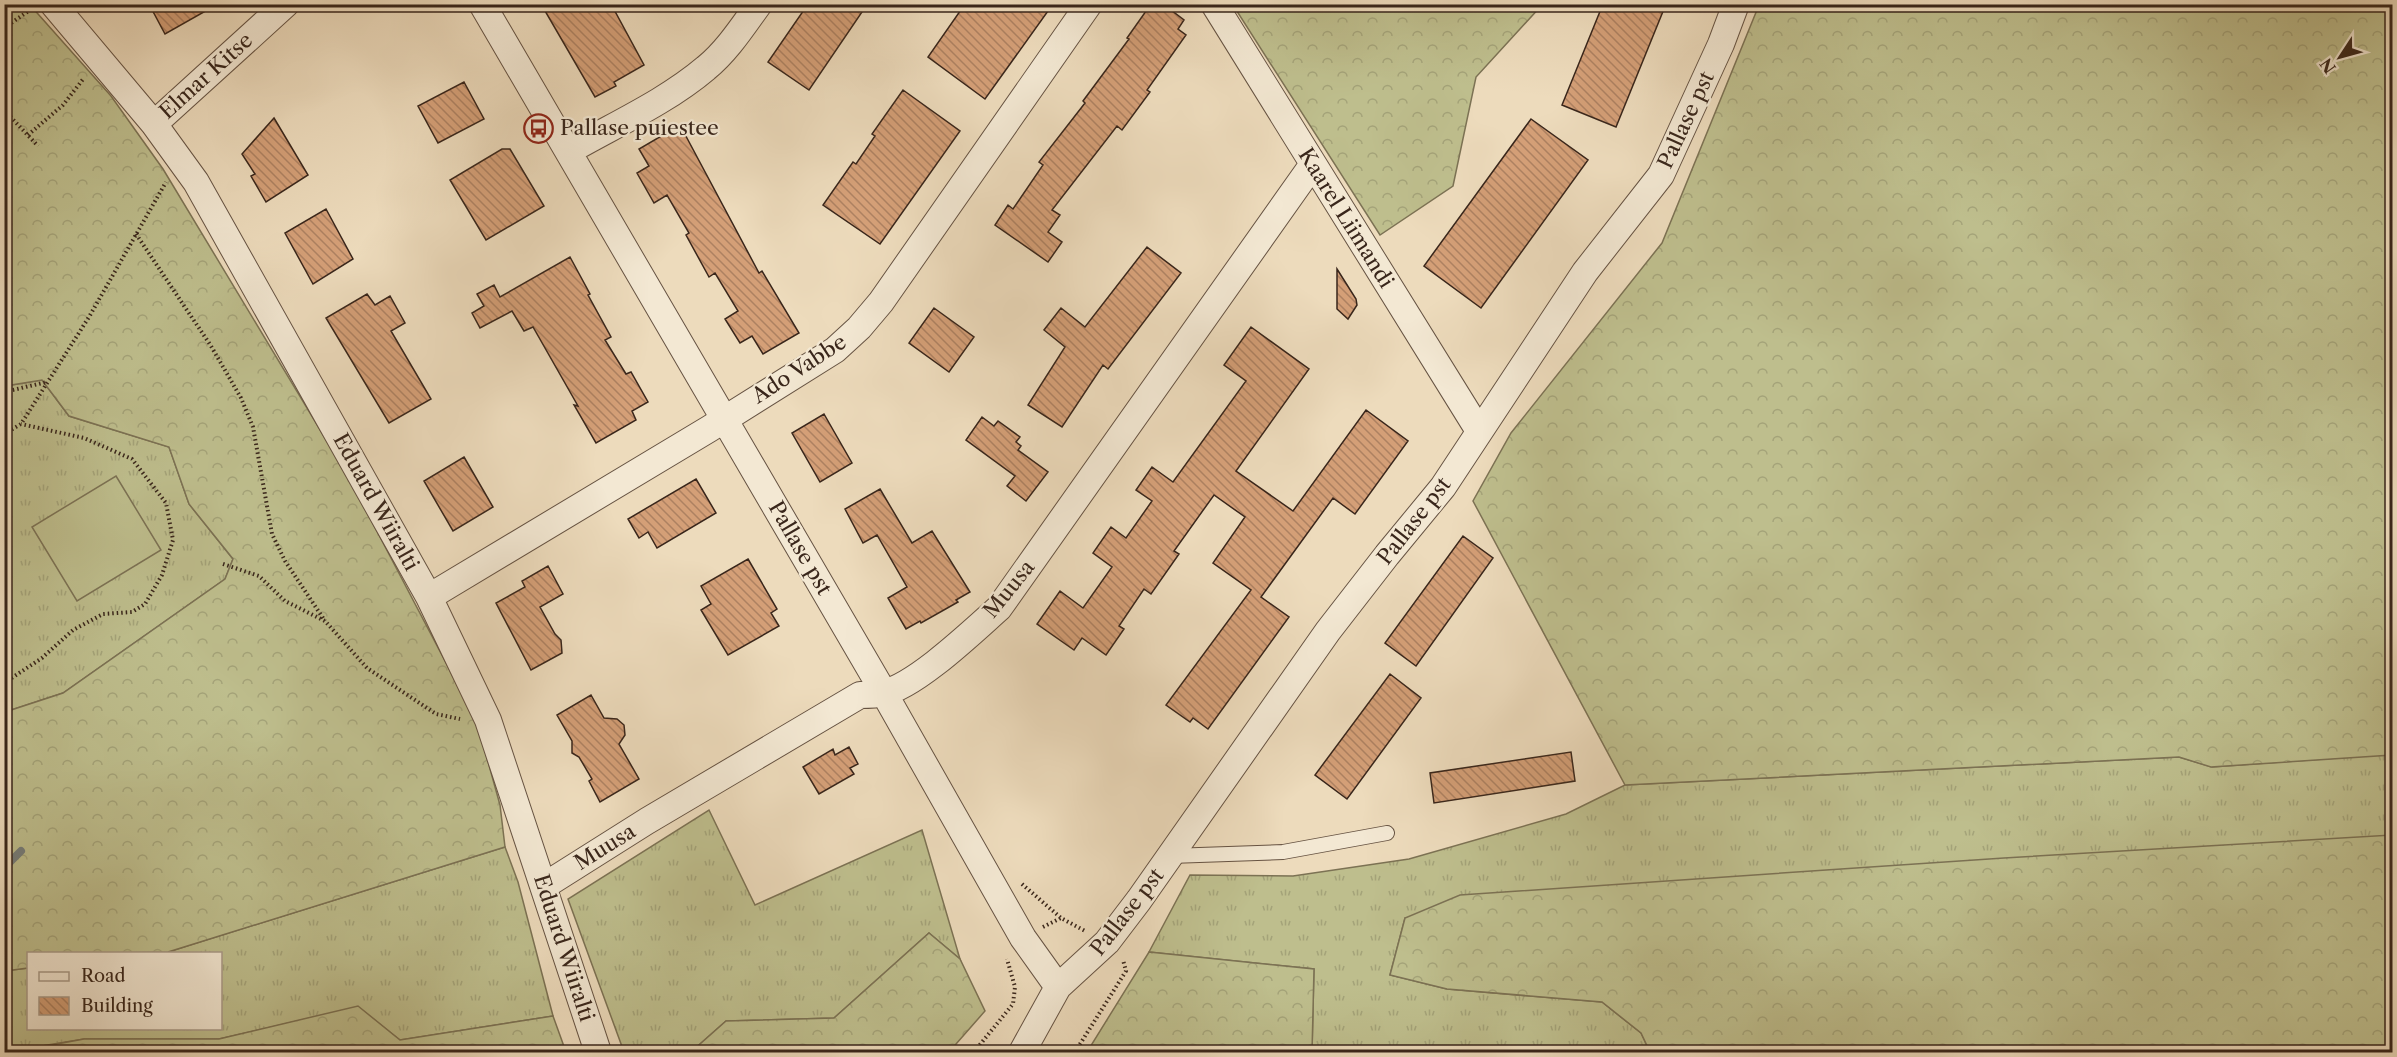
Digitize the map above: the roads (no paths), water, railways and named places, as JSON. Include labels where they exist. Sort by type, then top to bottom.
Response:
[{"type":"street","name":"Eduard Wiiralti","points":[[53,4],[154,124],[196,182],[429,597],[488,720],[598,1053]]},
{"type":"street","name":"Elmar Kitse","points":[[154,124],[286,4]]},
{"type":"street","name":"Pallase pst","points":[[482,4],[884,693],[1023,938],[1058,987],[1107,942],[1328,631],[1443,487],[1585,272],[1661,175],[1721,44],[1736,4]]},
{"type":"street","points":[[568,151],[679,88],[708,67],[740,31],[759,4]]},
{"type":"street","name":"Ado Vabbe","points":[[429,597],[835,350],[859,328],[881,302],[1089,4]]},
{"type":"street","name":"Kaarel Liimandi","points":[[1214,4],[1479,431]]},
{"type":"street","name":"Muusa","points":[[543,886],[646,821],[860,695],[884,693],[921,672],[999,608],[1313,164]]},
{"type":"street","points":[[1022,1053],[1058,987]]},
{"type":"lane","points":[[1170,856],[1282,852],[1387,833]]},
{"type":"waterway","points":[[4,868],[21,851]]},
{"type":"place","name":"Pallase puiestee","points":[[539,128]]}]
